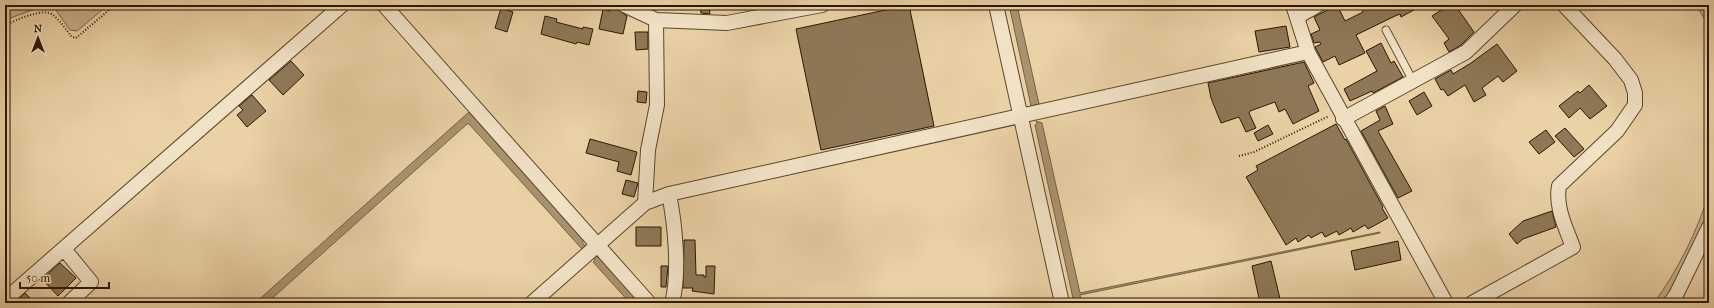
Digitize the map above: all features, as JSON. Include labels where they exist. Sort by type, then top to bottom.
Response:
[{"type":"street","points":[[6,299],[342,5]]},
{"type":"street","points":[[384,5],[649,303]]},
{"type":"street","points":[[624,5],[656,20],[727,23],[822,5]]},
{"type":"street","points":[[996,5],[1062,303]]},
{"type":"street","points":[[1318,5],[1295,11],[1308,52],[1341,115],[1446,303]]},
{"type":"street","points":[[1341,115],[1413,81],[1466,52],[1516,5]]},
{"type":"street","points":[[1472,303],[1573,247],[1559,206],[1559,186],[1617,131],[1635,105],[1635,93],[1631,80],[1615,59],[1564,5]]},
{"type":"street","points":[[645,203],[648,150],[657,105],[656,20]]},
{"type":"street","points":[[532,303],[645,203],[670,194],[1308,52]]},
{"type":"street","points":[[670,194],[674,218],[675,244],[675,276],[672,303]]},
{"type":"street","points":[[1670,303],[1676,295],[1709,227]]},
{"type":"street","points":[[64,249],[91,282],[69,303]]},
{"type":"lane","points":[[1386,30],[1413,81]]},
{"type":"path","points":[[5,25],[42,11],[54,16],[72,37],[76,38],[115,5]]},
{"type":"path","points":[[1239,156],[1254,152],[1341,115]]},
{"type":"shaded area","points":[[5,5],[46,5],[5,20]]},
{"type":"shaded area","points":[[46,5],[108,5],[77,31],[70,30],[53,6]]},
{"type":"shaded area","points":[[1009,5],[1017,5],[1039,104],[1031,106]]},
{"type":"shaded area","points":[[1696,5],[1709,5],[1709,26]]},
{"type":"shaded area","points":[[469,112],[582,238],[588,241],[586,243],[584,241],[582,242],[586,247],[582,249],[469,124],[467,124],[267,303],[255,303]]},
{"type":"shaded area","points":[[1036,121],[1042,123],[1080,293],[1380,233],[1080,295],[1082,303],[1074,303],[1035,125],[1037,124]]},
{"type":"shaded area","points":[[1709,193],[1709,214],[1707,220],[1678,283],[1665,303],[1654,303],[1679,264],[1693,236]]},
{"type":"shaded area","points":[[596,256],[598,258],[599,257],[640,303],[630,303],[593,262],[595,260],[593,258]]},
{"type":"building","points":[[700,5],[709,5],[710,14],[701,13]]},
{"type":"building","points":[[909,5],[934,126],[821,150],[796,29]]},
{"type":"building","points":[[1337,5],[1345,21],[1363,12],[1359,5],[1423,5],[1401,17],[1400,14],[1356,35],[1365,53],[1339,65],[1335,56],[1323,62],[1315,47],[1321,44],[1320,42],[1314,43],[1311,34],[1320,30],[1314,17]]},
{"type":"building","points":[[1440,5],[1455,5],[1474,32],[1461,45],[1449,52],[1444,43],[1449,39],[1432,16],[1443,9]]},
{"type":"building","points":[[610,7],[617,9],[627,16],[623,34],[599,29],[603,9],[610,11]]},
{"type":"building","points":[[501,8],[513,12],[507,32],[495,28]]},
{"type":"building","points":[[545,16],[557,19],[556,22],[583,29],[583,27],[593,29],[589,45],[577,42],[576,44],[541,34]]},
{"type":"building","points":[[1286,26],[1290,47],[1259,52],[1255,31]]},
{"type":"building","points":[[635,32],[648,32],[648,49],[636,50]]},
{"type":"building","points":[[1381,43],[1391,63],[1394,61],[1403,77],[1373,93],[1372,91],[1350,101],[1344,89],[1377,71],[1366,51]]},
{"type":"building","points":[[1497,44],[1517,71],[1503,82],[1498,76],[1482,88],[1486,95],[1474,102],[1465,85],[1448,96],[1443,89],[1441,90],[1435,79],[1451,70],[1453,74]]},
{"type":"building","points":[[291,61],[304,75],[283,95],[269,80]]},
{"type":"building","points":[[1304,62],[1314,83],[1308,86],[1319,111],[1293,124],[1285,109],[1279,112],[1275,102],[1250,111],[1249,113],[1256,128],[1246,132],[1239,117],[1221,123],[1211,98],[1208,83]]},
{"type":"building","points":[[1589,85],[1607,106],[1590,119],[1580,108],[1569,118],[1559,106],[1578,91],[1580,93]]},
{"type":"building","points":[[638,91],[647,92],[646,103],[637,102]]},
{"type":"building","points":[[1424,92],[1432,106],[1417,115],[1409,101]]},
{"type":"building","points":[[252,95],[266,111],[247,127],[237,115],[243,110],[239,106]]},
{"type":"building","points":[[1385,106],[1393,124],[1378,131],[1412,191],[1398,198],[1361,131],[1380,120],[1376,111]]},
{"type":"building","points":[[1336,124],[1345,140],[1346,139],[1388,218],[1368,229],[1365,225],[1353,232],[1351,228],[1339,235],[1337,231],[1325,237],[1322,232],[1311,238],[1309,235],[1298,242],[1296,238],[1286,245],[1246,177],[1258,170],[1256,166]]},
{"type":"building","points":[[1268,125],[1273,134],[1258,141],[1254,133]]},
{"type":"building","points":[[1565,128],[1584,149],[1574,157],[1555,136]]},
{"type":"building","points":[[1546,130],[1555,142],[1539,154],[1529,142]]},
{"type":"building","points":[[590,139],[637,152],[631,175],[617,171],[619,162],[586,153]]},
{"type":"building","points":[[626,180],[638,183],[634,197],[622,194]]},
{"type":"building","points":[[1552,211],[1556,227],[1523,239],[1517,244],[1509,234],[1523,221]]},
{"type":"building","points":[[636,227],[661,227],[661,246],[636,246]]},
{"type":"building","points":[[684,240],[695,240],[696,275],[704,275],[704,277],[706,277],[706,266],[715,266],[714,294],[692,291],[693,288],[683,288]]},
{"type":"building","points":[[1398,241],[1401,260],[1355,270],[1351,251]]},
{"type":"building","points":[[1271,261],[1281,303],[1260,303],[1252,266]]},
{"type":"building","points":[[60,263],[76,278],[58,296],[42,279]]},
{"type":"building","points":[[661,266],[668,266],[666,287],[661,287]]},
{"type":"building","points":[[25,293],[35,303],[14,303]]}]
